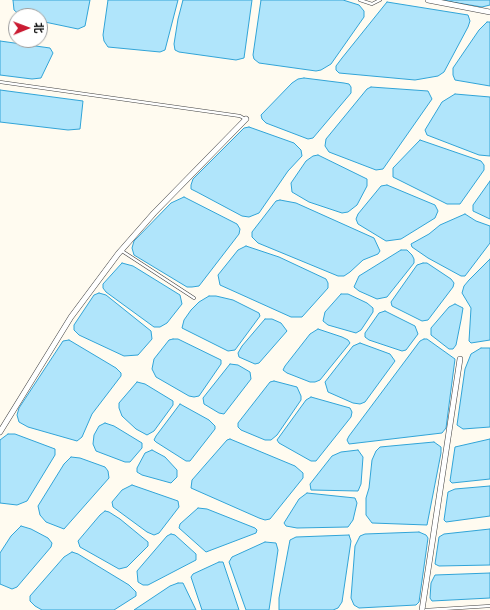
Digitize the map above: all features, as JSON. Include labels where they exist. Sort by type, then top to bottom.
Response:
[{"type":"street","points":[[428,0],[490,12]]},
{"type":"street","points":[[0,432],[71,317],[121,251],[154,213],[246,119]]},
{"type":"street","points":[[422,610],[460,359]]},
{"type":"lane","points":[[360,0],[372,4],[380,0]]},
{"type":"lane","points":[[0,82],[240,116],[246,119]]},
{"type":"lane","points":[[121,251],[194,298]]},
{"type":"lane","points":[[426,610],[490,606]]},
{"type":"water","points":[[13,0],[90,0],[85,26],[78,29],[48,23],[48,8],[14,8]]},
{"type":"water","points":[[108,0],[178,0],[165,50],[160,52],[108,47],[104,41],[103,35]]},
{"type":"water","points":[[183,0],[252,0],[244,58],[236,60],[179,52],[175,50],[174,44],[178,19]]},
{"type":"water","points":[[261,0],[343,0],[359,5],[364,11],[364,17],[331,64],[321,70],[316,71],[259,63],[254,59],[253,55]]},
{"type":"water","points":[[440,0],[490,0],[490,5],[482,7]]},
{"type":"water","points":[[387,2],[468,15],[470,21],[468,27],[444,72],[438,76],[415,80],[339,73],[336,70],[336,66],[342,58]]},
{"type":"water","points":[[487,22],[490,22],[490,86],[455,80],[453,68],[479,30]]},
{"type":"water","points":[[0,41],[8,42],[8,48],[48,48],[50,48],[53,53],[41,78],[32,79],[0,75]]},
{"type":"water","points":[[304,78],[344,83],[349,84],[351,87],[351,93],[313,138],[308,139],[266,123],[262,119],[261,115],[292,83],[298,79]]},
{"type":"water","points":[[371,87],[428,91],[432,99],[383,169],[376,170],[329,152],[325,146],[326,139],[367,89]]},
{"type":"water","points":[[0,90],[83,101],[80,129],[68,130],[0,122]]},
{"type":"water","points":[[455,94],[490,97],[490,156],[479,155],[427,135],[425,130],[442,102]]},
{"type":"water","points":[[249,127],[294,143],[301,150],[302,156],[288,171],[259,213],[249,217],[242,216],[191,189],[191,185],[193,179],[244,128]]},
{"type":"water","points":[[420,140],[481,161],[484,165],[484,170],[460,204],[447,204],[393,177],[393,168]]},
{"type":"water","points":[[318,155],[367,179],[367,186],[357,205],[348,212],[342,213],[309,202],[292,192],[291,183],[306,161],[313,156]]},
{"type":"water","points":[[490,181],[490,219],[473,211],[473,205]]},
{"type":"water","points":[[387,185],[435,205],[438,211],[435,218],[401,239],[386,241],[358,224],[356,219],[358,214],[381,186]]},
{"type":"water","points":[[184,197],[237,224],[240,229],[239,234],[199,286],[192,287],[187,287],[134,255],[132,248],[134,241],[171,203]]},
{"type":"water","points":[[280,200],[296,203],[374,238],[380,251],[378,254],[363,260],[344,276],[338,276],[258,243],[252,237],[252,232],[276,201]]},
{"type":"water","points":[[465,214],[476,221],[490,226],[490,243],[465,276],[461,276],[428,258],[412,247],[411,244],[429,234],[440,225]]},
{"type":"water","points":[[246,246],[279,257],[326,279],[328,288],[302,317],[291,317],[220,285],[218,275],[238,250]]},
{"type":"water","points":[[401,250],[407,250],[412,255],[414,263],[387,297],[377,299],[359,291],[354,287],[359,276]]},
{"type":"water","points":[[490,259],[490,340],[471,343],[469,341],[471,308],[462,293],[464,286]]},
{"type":"water","points":[[122,263],[133,266],[180,295],[182,304],[167,323],[160,327],[154,327],[106,292],[103,288],[103,284]]},
{"type":"water","points":[[427,263],[451,279],[454,283],[453,287],[428,320],[422,321],[392,306],[391,302],[417,265]]},
{"type":"water","points":[[99,293],[106,295],[151,331],[152,339],[138,355],[124,356],[79,335],[74,330],[74,325],[94,295]]},
{"type":"water","points":[[341,294],[348,294],[367,303],[373,308],[373,312],[361,330],[356,333],[328,325],[323,321],[325,312]]},
{"type":"water","points":[[209,296],[233,300],[259,313],[260,316],[235,350],[228,351],[182,328],[184,320],[191,310],[199,302]]},
{"type":"water","points":[[455,304],[463,308],[456,345],[453,349],[449,349],[431,335],[431,328],[449,307]]},
{"type":"water","points":[[385,311],[415,326],[418,334],[406,350],[402,351],[369,340],[365,337],[365,333],[379,313]]},
{"type":"water","points":[[265,319],[272,319],[281,323],[287,331],[259,363],[255,364],[239,357],[238,353],[242,346]]},
{"type":"water","points":[[318,329],[342,337],[350,343],[320,380],[310,382],[283,370],[310,334]]},
{"type":"water","points":[[178,339],[221,360],[221,364],[199,396],[189,396],[156,377],[152,369],[154,359],[169,340]]},
{"type":"water","points":[[427,339],[455,359],[446,428],[442,433],[349,444],[347,440],[349,436],[420,341]]},
{"type":"water","points":[[69,340],[116,368],[121,373],[121,376],[92,414],[82,437],[77,441],[28,427],[19,422],[17,415],[19,408],[63,341]]},
{"type":"water","points":[[360,343],[390,354],[395,361],[365,402],[360,404],[353,403],[328,392],[325,382],[353,346]]},
{"type":"water","points":[[481,348],[490,348],[490,427],[463,429],[457,425],[465,369],[471,354]]},
{"type":"water","points":[[230,364],[238,365],[250,372],[251,379],[224,414],[219,413],[204,404],[203,398]]},
{"type":"water","points":[[274,381],[297,387],[301,400],[277,435],[271,440],[265,440],[241,430],[238,427],[238,423],[270,382]]},
{"type":"water","points":[[137,382],[145,384],[173,401],[173,405],[154,431],[147,435],[136,429],[122,416],[119,408],[119,403]]},
{"type":"water","points":[[311,397],[350,408],[352,412],[351,417],[316,461],[311,461],[279,443],[277,440],[306,400]]},
{"type":"water","points":[[180,404],[209,420],[215,426],[215,429],[190,461],[186,461],[154,440]]},
{"type":"water","points":[[105,423],[114,426],[142,443],[142,448],[130,462],[125,462],[96,451],[93,444],[94,435],[99,426]]},
{"type":"water","points":[[8,434],[15,434],[55,449],[55,455],[27,501],[17,505],[0,503],[0,440]]},
{"type":"water","points":[[230,439],[295,466],[303,473],[303,478],[270,519],[265,520],[259,518],[191,488],[192,480],[227,440]]},
{"type":"water","points":[[490,439],[490,479],[452,483],[450,481],[455,447]]},
{"type":"water","points":[[434,442],[441,447],[441,453],[427,525],[372,523],[366,515],[366,498],[369,488],[372,460],[376,451],[380,447]]},
{"type":"water","points":[[152,450],[165,457],[177,470],[177,477],[171,483],[142,475],[137,472],[137,468],[145,453]]},
{"type":"water","points":[[358,450],[363,457],[361,484],[358,491],[311,490],[310,484],[332,456],[341,452]]},
{"type":"water","points":[[71,457],[80,458],[105,467],[108,471],[109,478],[64,529],[46,522],[40,515],[38,506],[64,464]]},
{"type":"water","points":[[132,485],[178,501],[179,507],[159,533],[154,535],[147,532],[113,507],[112,502],[122,490]]},
{"type":"water","points":[[490,486],[490,516],[446,522],[444,520],[448,492],[455,489]]},
{"type":"water","points":[[307,493],[355,498],[357,503],[353,520],[348,527],[297,528],[286,526],[284,523],[299,499]]},
{"type":"water","points":[[198,508],[207,509],[255,528],[257,530],[256,533],[206,552],[179,528],[180,524]]},
{"type":"water","points":[[105,511],[120,519],[148,542],[148,546],[127,567],[119,569],[80,547],[78,541]]},
{"type":"water","points":[[21,526],[31,529],[48,538],[52,543],[51,547],[17,587],[12,589],[0,584],[0,553],[11,536]]},
{"type":"water","points":[[490,529],[490,565],[439,566],[435,564],[439,537],[444,534]]},
{"type":"water","points":[[419,532],[426,535],[428,538],[419,602],[416,605],[359,608],[354,605],[351,598],[355,546],[360,536],[365,534]]},
{"type":"water","points":[[171,534],[175,535],[196,554],[196,560],[148,585],[143,585],[138,582],[137,571],[167,536]]},
{"type":"water","points":[[349,535],[351,541],[342,602],[338,608],[333,610],[279,610],[279,598],[290,540],[296,537]]},
{"type":"water","points":[[265,542],[276,543],[278,550],[269,610],[246,610],[229,562],[232,557]]},
{"type":"water","points":[[72,552],[78,554],[129,585],[136,592],[136,596],[114,610],[42,610],[35,606],[30,601],[30,596],[64,557]]},
{"type":"water","points":[[219,562],[223,562],[239,610],[202,610],[191,577],[193,574]]},
{"type":"water","points":[[490,573],[490,598],[432,601],[430,598],[431,583],[435,575]]},
{"type":"water","points":[[183,583],[196,610],[134,610],[170,586]]}]
